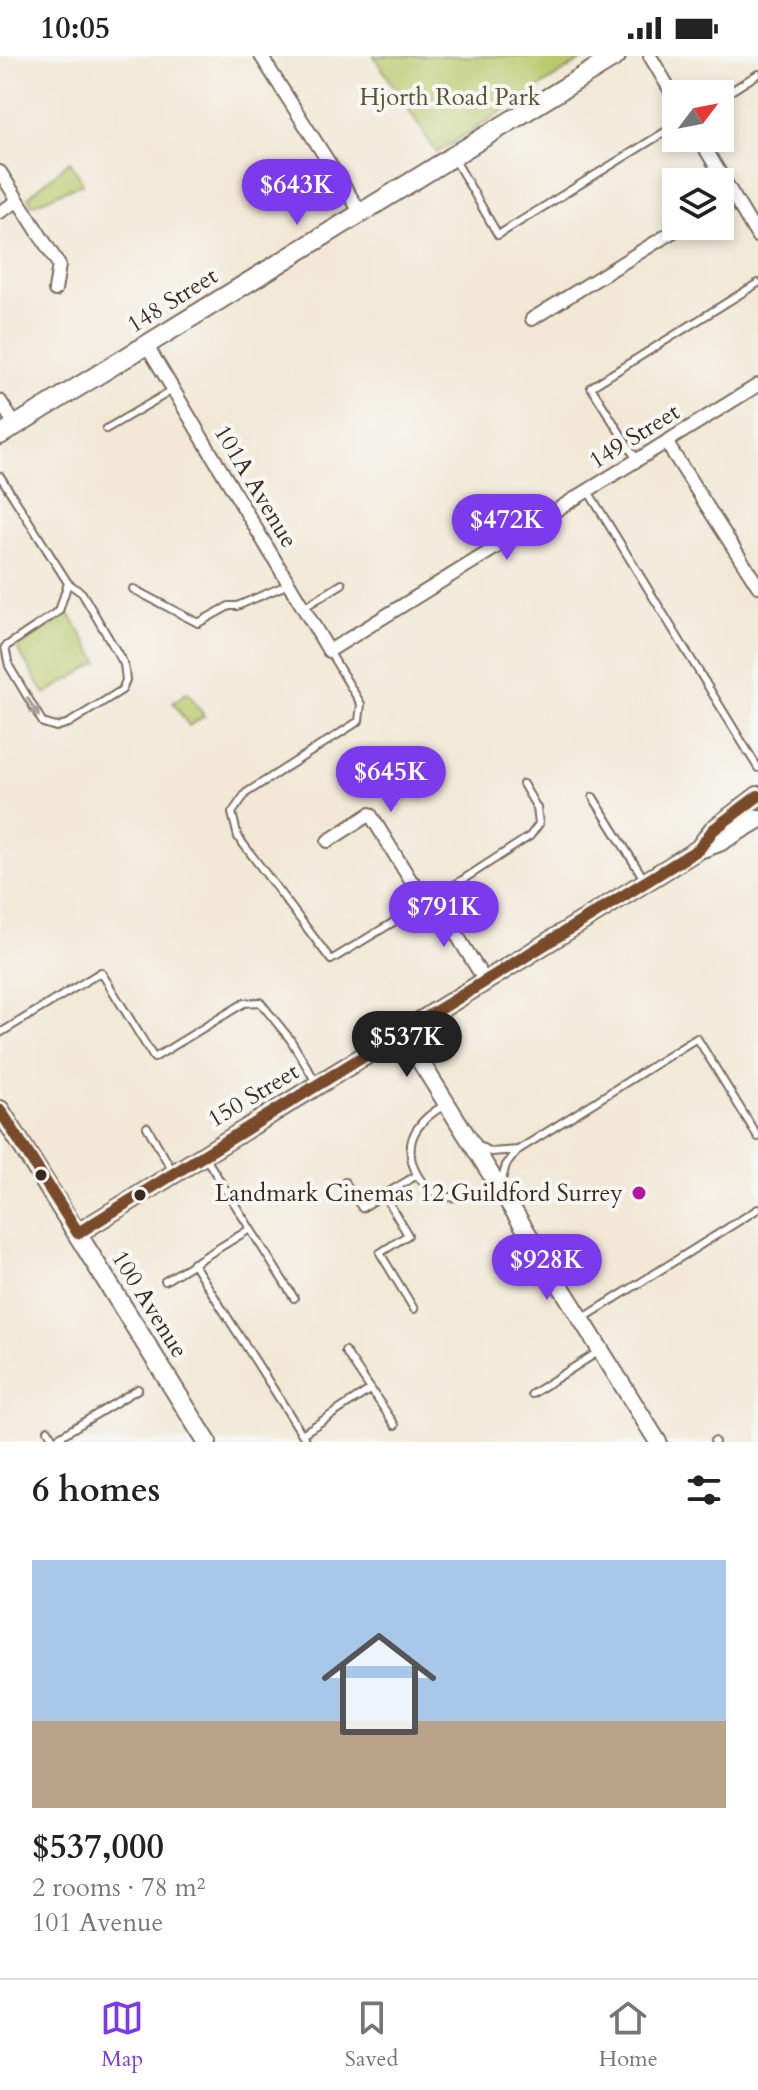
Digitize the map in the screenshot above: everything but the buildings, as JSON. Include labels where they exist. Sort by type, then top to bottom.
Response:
[{"type":"main road","name":"148 Street","points":[[7,430],[616,56]]},
{"type":"main road","name":"150 Street","points":[[699,849],[713,830],[758,796]]},
{"type":"main road","name":"150 Street","points":[[78,1233],[646,881],[758,819]]},
{"type":"main road","name":"100 Avenue","points":[[0,1110],[207,1442]]},
{"type":"street","points":[[261,56],[361,213]]},
{"type":"street","points":[[650,56],[664,80]]},
{"type":"street","points":[[0,172],[59,265],[55,290]]},
{"type":"street","points":[[734,197],[758,237]]},
{"type":"street","points":[[0,212],[18,201]]},
{"type":"street","points":[[532,319],[662,238]]},
{"type":"street","name":"101A Avenue","points":[[146,344],[329,651]]},
{"type":"street","name":"149 Street","points":[[329,651],[756,389]]},
{"type":"street","points":[[0,401],[7,430]]},
{"type":"street","points":[[666,442],[758,586]]},
{"type":"street","points":[[328,841],[370,814],[411,881],[434,898],[485,981]]},
{"type":"street","points":[[402,1032],[658,1442]]},
{"type":"lane","points":[[734,90],[758,75]]},
{"type":"lane","points":[[453,157],[498,235],[662,134]]},
{"type":"lane","points":[[637,460],[591,387],[758,283]]},
{"type":"lane","points":[[106,429],[173,390]]},
{"type":"lane","points":[[0,476],[68,583],[82,593],[124,664],[126,680],[122,690],[69,723],[56,727],[43,723],[9,666],[5,647],[59,611],[68,583]]},
{"type":"lane","points":[[588,491],[758,768]]},
{"type":"lane","points":[[133,589],[198,623],[229,606],[237,606],[289,584]]},
{"type":"lane","points":[[303,608],[342,584]]},
{"type":"lane","points":[[329,651],[361,704],[359,721],[246,793],[232,813],[238,837],[331,960],[530,836],[539,824],[537,808],[523,784]]},
{"type":"lane","points":[[593,797],[646,881]]},
{"type":"lane","points":[[0,1033],[101,972],[154,1058],[244,1003],[260,1002],[290,1039],[318,1084]]},
{"type":"lane","points":[[447,1104],[431,1114],[415,1131],[411,1142],[411,1156],[417,1175],[432,1191],[446,1197],[459,1197],[498,1186],[503,1171],[518,1150],[697,1038],[758,1137]]},
{"type":"lane","points":[[147,1127],[174,1173]]},
{"type":"lane","points":[[470,1141],[491,1152],[518,1150]]},
{"type":"lane","points":[[203,1154],[294,1298]]},
{"type":"lane","points":[[345,1182],[362,1208],[417,1175]]},
{"type":"lane","points":[[384,1195],[408,1235],[380,1253],[414,1309]]},
{"type":"lane","points":[[582,1319],[758,1209]]},
{"type":"lane","points":[[165,1281],[250,1229]]},
{"type":"lane","points":[[193,1263],[307,1442]]},
{"type":"lane","points":[[532,1394],[601,1350]]},
{"type":"lane","points":[[345,1351],[395,1425]]},
{"type":"lane","points":[[48,1430],[53,1441],[138,1389]]},
{"type":"lane","points":[[302,1434],[371,1389]]},
{"type":"green space","name":"Hjorth Road Park","points":[[374,56],[588,56],[437,153]]},
{"type":"green space","points":[[70,161],[83,183],[32,205],[28,197]]},
{"type":"green space","points":[[69,614],[99,662],[45,694],[18,646]]},
{"type":"green space","points":[[188,692],[204,716],[189,726],[173,702]]},
{"type":"transit line","points":[[78,1233],[699,849],[713,830],[758,796]]},
{"type":"transit line","points":[[0,1110],[78,1233]]},
{"type":"place","name":"Landmark Cinemas 12 Guildford Surrey","points":[[639,1193]]}]
